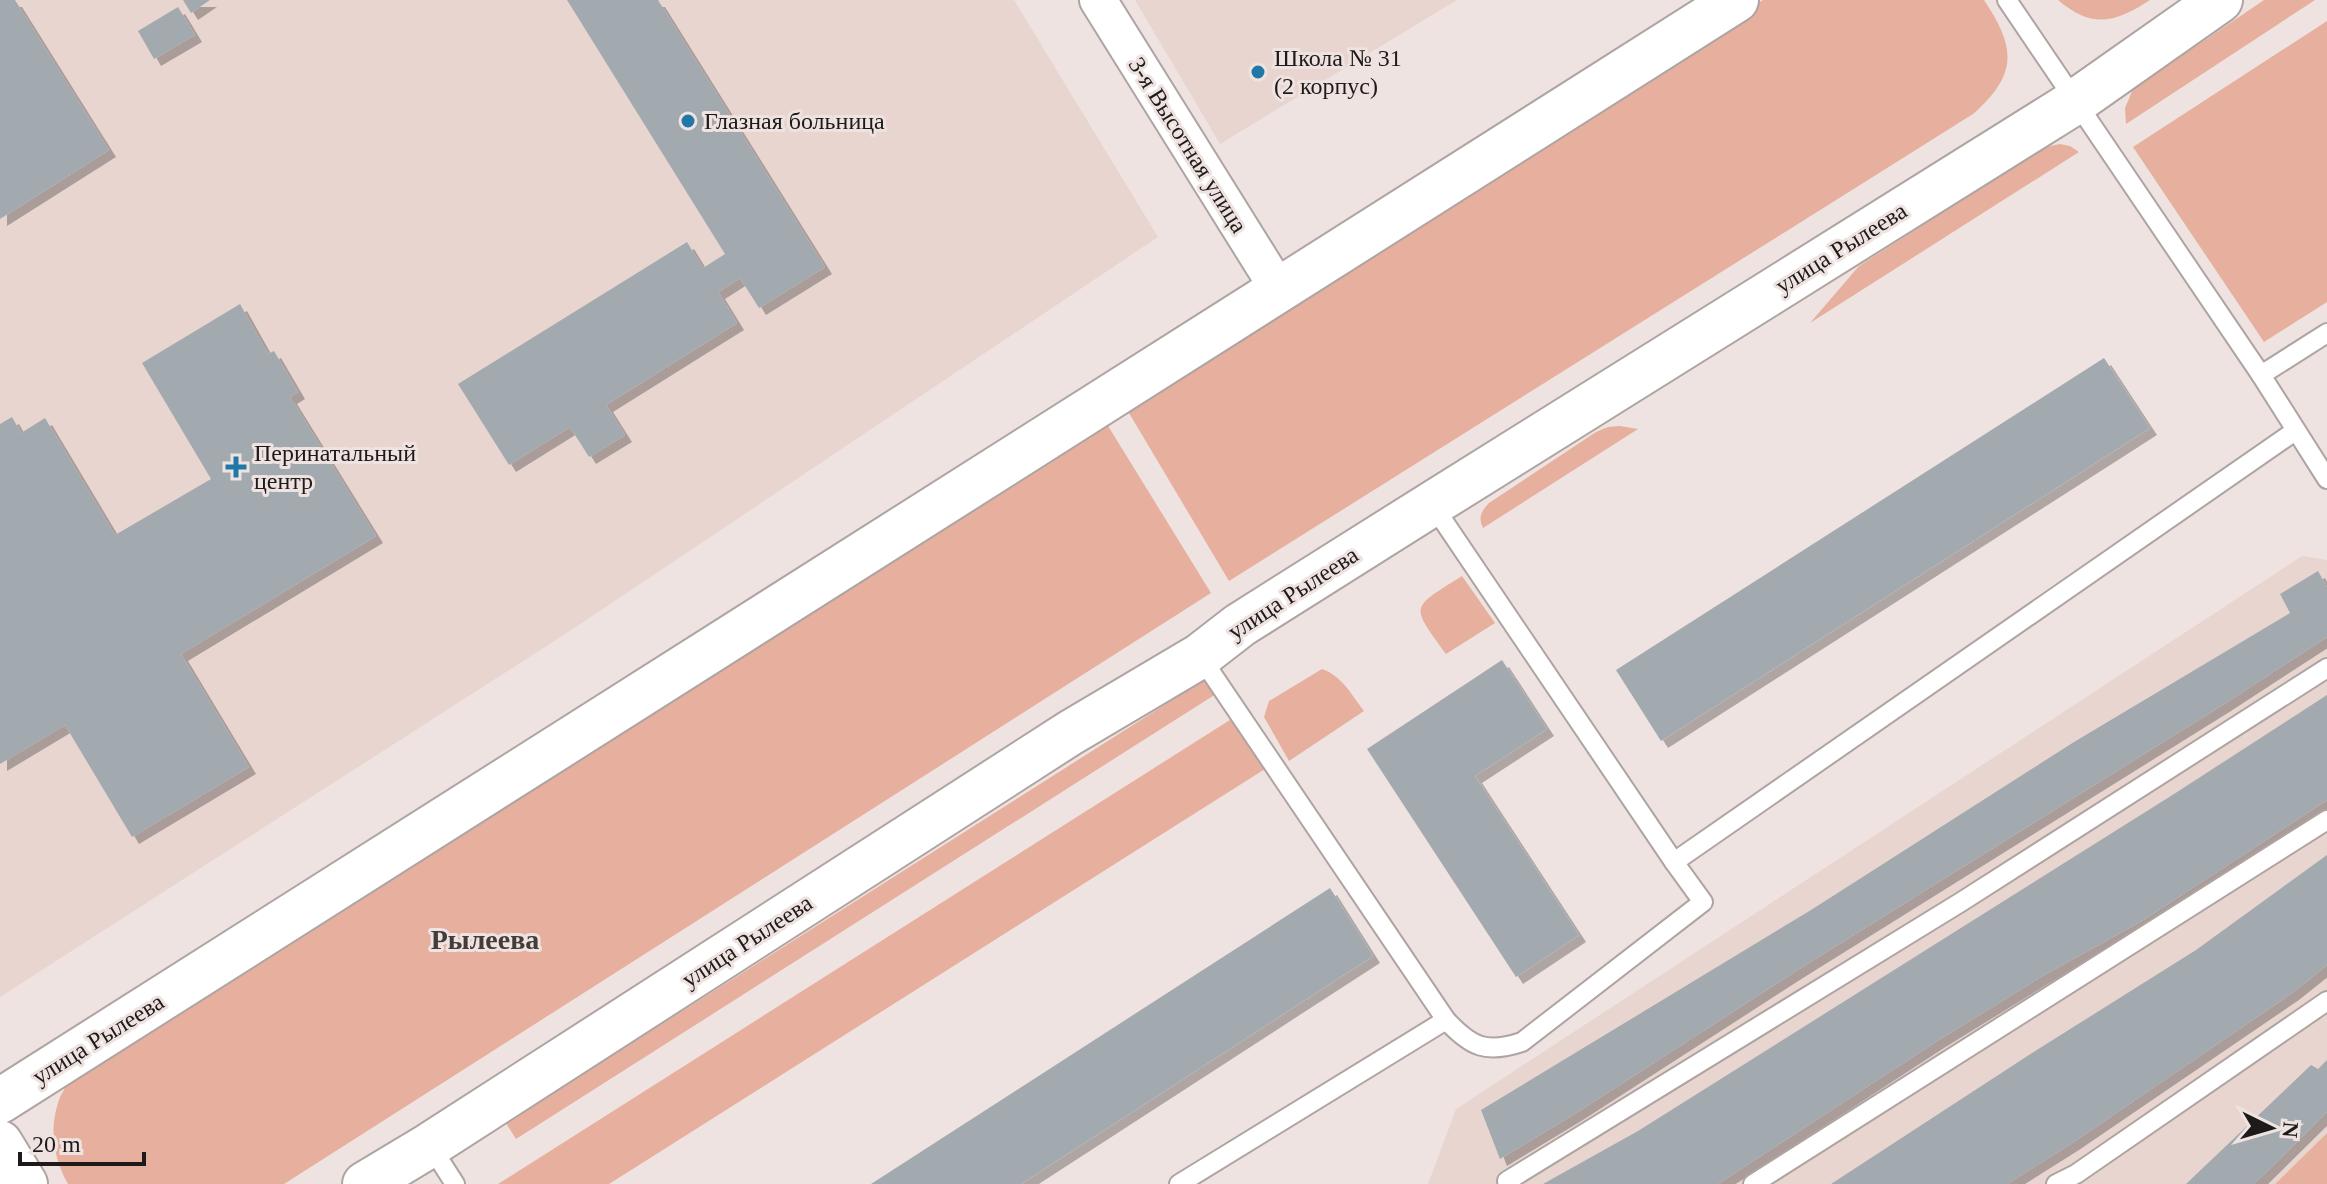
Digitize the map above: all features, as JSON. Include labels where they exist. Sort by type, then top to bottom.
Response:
[{"type":"main road","name":"улица Рылеева","points":[[0,1101],[1736,0]]},
{"type":"main road","name":"улица Рылеева","points":[[365,1184],[1070,733],[1200,656],[1240,625],[2075,102],[2220,0]]},
{"type":"main road","points":[[0,1143],[25,1184]]},
{"type":"street","name":"3-я Высотная улица","points":[[1098,0],[1279,290]]},
{"type":"lane","points":[[2007,0],[2261,375],[2327,479]]},
{"type":"lane","points":[[2261,375],[2327,333]]},
{"type":"lane","points":[[1674,862],[2295,431]]},
{"type":"lane","points":[[1200,656],[1446,1020],[1470,1043],[1481,1047],[1493,1049],[1522,1042],[1703,902],[1432,504]]},
{"type":"lane","points":[[1507,1181],[1961,902],[2327,668]]},
{"type":"lane","points":[[1753,1184],[2327,820]]},
{"type":"lane","points":[[2056,1184],[2076,1174],[2327,1001]]},
{"type":"lane","points":[[1179,1184],[1446,1020]]},
{"type":"lane","points":[[430,1145],[455,1184]]},
{"type":"shaded area","points":[[0,0],[1014,0],[1158,237],[573,629],[0,997]]},
{"type":"shaded area","name":"Школа № 31 (2 корпус)","points":[[1135,0],[1457,0],[1220,144]]},
{"type":"shaded area","points":[[1763,0],[1984,0],[2002,32],[2007,60],[2005,73],[1988,100],[1973,114],[1229,581],[1126,408]]},
{"type":"shaded area","points":[[2058,0],[2150,0],[2126,14],[2104,20],[2082,15]]},
{"type":"shaded area","points":[[2264,0],[2315,0],[2126,124],[2125,108],[2133,89]]},
{"type":"shaded area","points":[[2327,21],[2327,302],[2264,342],[2133,147]]},
{"type":"shaded area","points":[[2060,144],[2079,152],[1810,323],[1859,266],[2045,147]]},
{"type":"shaded area","points":[[1105,421],[1211,593],[284,1184],[68,1184],[56,1155],[54,1134],[55,1113],[70,1080]]},
{"type":"shaded area","points":[[1620,426],[1638,429],[1483,528],[1481,515],[1489,503],[1596,432]]},
{"type":"shaded area","points":[[2302,556],[2327,560],[2327,1133],[2275,1184],[1428,1184],[1456,1109]]},
{"type":"shaded area","points":[[1462,576],[1495,623],[1446,654],[1426,625],[1421,609],[1432,595]]},
{"type":"shaded area","points":[[1322,669],[1341,681],[1364,711],[1289,761],[1264,717],[1269,701]]},
{"type":"shaded area","points":[[1207,678],[1216,694],[516,1139],[506,1123]]},
{"type":"shaded area","points":[[1233,718],[1265,769],[609,1184],[498,1184]]},
{"type":"shaded area","points":[[2327,1133],[2327,1184],[2275,1184]]},
{"type":"building","points":[[0,0],[15,0],[109,150],[0,219]]},
{"type":"building","points":[[183,0],[210,0],[191,13]]},
{"type":"building","name":"Глазная больница","points":[[567,0],[658,0],[825,267],[759,308],[740,278],[718,292],[737,323],[606,405],[625,435],[589,457],[570,427],[509,465],[458,384],[687,242],[703,268],[725,254]]},
{"type":"building","points":[[178,7],[195,35],[154,59],[138,31]]},
{"type":"building","points":[[240,304],[268,354],[274,351],[298,392],[290,397],[376,536],[181,654],[249,767],[132,837],[65,725],[0,764],[0,424],[12,417],[21,433],[45,418],[115,535],[211,479],[142,363]]},
{"type":"building","points":[[2104,358],[2150,428],[1661,741],[1616,670]]},
{"type":"building","points":[[2318,571],[2327,587],[2327,637],[1500,1159],[1481,1110],[1811,910],[2074,742],[2290,613],[2280,594]]},
{"type":"building","points":[[1502,660],[1547,729],[1475,776],[1579,935],[1516,977],[1367,749]]},
{"type":"building","points":[[2327,695],[2327,800],[2140,922],[2044,975],[1937,1041],[1718,1184],[1543,1184],[1638,1131]]},
{"type":"building","points":[[2327,855],[2327,965],[2292,993],[2072,1143],[2007,1184],[1831,1184],[2196,950]]},
{"type":"building","points":[[1330,888],[1373,956],[1021,1184],[871,1184]]},
{"type":"building","points":[[2327,1060],[2327,1112],[2254,1184],[2186,1184],[2311,1065],[2318,1069]]},
{"type":"place","name":"Школа № 31 (2 корпус)","points":[[1258,72]]},
{"type":"place","name":"Глазная больница","points":[[688,121]]},
{"type":"place","name":"Перинатальный центр","points":[[236,467]]},
{"type":"district","name":"Рылеева","points":[[485,939]]}]
